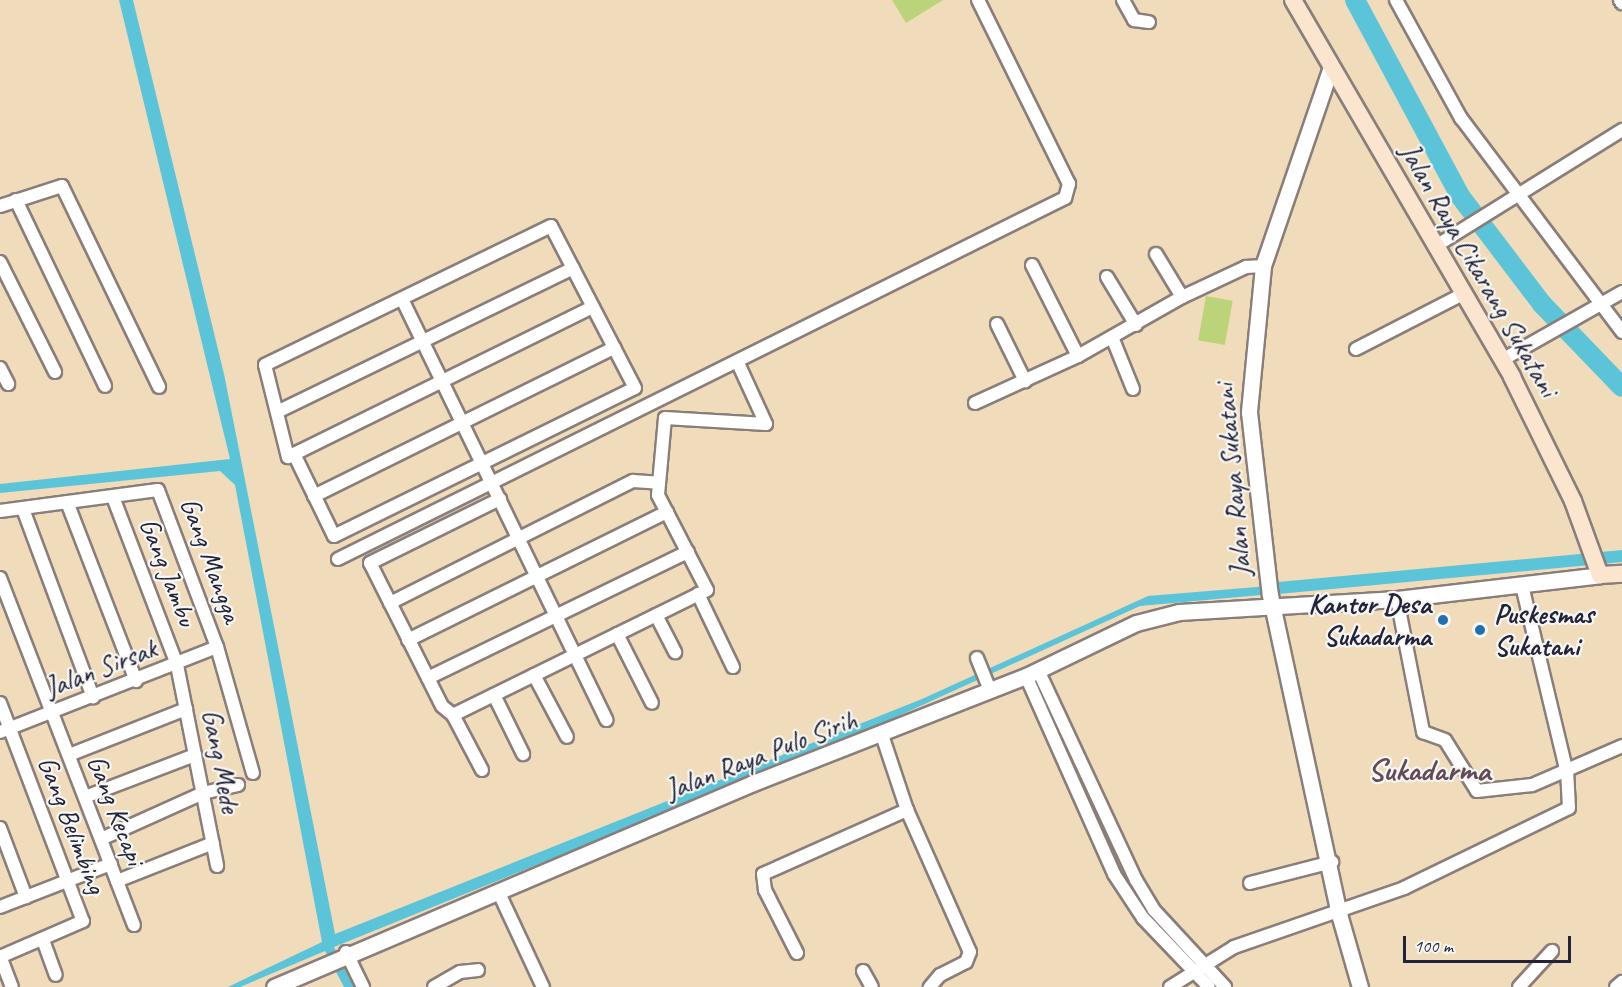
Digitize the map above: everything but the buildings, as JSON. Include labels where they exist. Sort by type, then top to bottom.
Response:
[{"type":"main road","name":"Jalan Raya Cikarang Sukatani","points":[[1293,0],[1330,70],[1444,241],[1465,293],[1570,493],[1588,550],[1598,571]]},
{"type":"main road","name":"Jalan Raya Sukatani","points":[[1598,571],[1622,574]]},
{"type":"street","points":[[338,559],[1065,198],[1069,184],[978,0]]},
{"type":"street","points":[[1123,0],[1134,20],[1149,22]]},
{"type":"street","points":[[1396,0],[1461,118],[1622,332]]},
{"type":"street","name":"Jalan Raya Sukatani","points":[[1330,70],[1263,266],[1248,395],[1267,579],[1332,862],[1339,914],[1360,987]]},
{"type":"street","points":[[1444,241],[1517,192],[1622,130]]},
{"type":"street","points":[[0,206],[62,186],[159,387]]},
{"type":"street","points":[[16,200],[105,386]]},
{"type":"street","points":[[294,454],[334,536],[635,388],[614,348],[593,307],[573,268],[551,226],[265,365],[288,457],[294,454],[442,382],[593,307]]},
{"type":"street","points":[[1156,254],[1182,297]]},
{"type":"street","points":[[0,262],[55,372]]},
{"type":"street","points":[[1032,265],[1078,356]]},
{"type":"street","points":[[975,403],[1078,356],[1182,297],[1246,267],[1263,266]]},
{"type":"street","points":[[276,412],[573,268]]},
{"type":"street","points":[[1107,277],[1136,325]]},
{"type":"street","points":[[1502,360],[1580,313],[1622,292]]},
{"type":"street","points":[[1356,349],[1465,293]]},
{"type":"street","points":[[402,299],[606,720]]},
{"type":"street","points":[[997,324],[1025,381]]},
{"type":"street","points":[[1112,337],[1133,388]]},
{"type":"street","points":[[314,496],[614,348]]},
{"type":"street","points":[[453,715],[707,590],[658,495],[665,418],[766,424],[737,361]]},
{"type":"street","points":[[0,368],[8,384]]},
{"type":"street","points":[[390,603],[633,481],[659,483]]},
{"type":"street","name":"Gang Mangga","points":[[113,497],[158,490],[217,647],[253,773]]},
{"type":"street","points":[[0,511],[113,497]]},
{"type":"street","name":"Gang Jambu","points":[[113,497],[177,665]]},
{"type":"street","points":[[482,770],[453,715],[428,678],[370,563],[500,500]]},
{"type":"street","points":[[67,502],[136,681]]},
{"type":"street","points":[[23,509],[93,697]]},
{"type":"street","points":[[408,640],[667,512]]},
{"type":"street","points":[[428,678],[688,552]]},
{"type":"street","name":"Jalan Raya Sukatani","points":[[1272,602],[1397,599],[1522,585],[1598,571]]},
{"type":"street","name":"Gang Kecapi","points":[[0,578],[134,925]]},
{"type":"street","points":[[1170,987],[1204,963],[1258,937],[1339,914],[1569,808],[1567,773],[1522,585]]},
{"type":"street","points":[[698,594],[734,667]]},
{"type":"street","points":[[1397,599],[1423,732],[1445,740],[1477,792],[1532,785],[1567,773],[1622,746]]},
{"type":"street","name":"Jalan Raya Pulo Sirih","points":[[274,987],[337,956],[882,735],[989,686],[1032,673],[1113,631],[1156,617],[1272,602]]},
{"type":"street","points":[[656,615],[675,652]]},
{"type":"street","points":[[618,634],[652,703]]},
{"type":"street","name":"Jalan Sirsak","points":[[5,730],[177,665],[217,647]]},
{"type":"street","points":[[979,664],[989,686]]},
{"type":"street","name":"Gang Mede","points":[[177,665],[217,866]]},
{"type":"street","points":[[1032,673],[1081,765],[1139,885],[1225,987]]},
{"type":"street","points":[[1032,673],[1080,804],[1126,894],[1190,974],[1209,987]]},
{"type":"street","points":[[534,675],[567,737]]},
{"type":"street","points":[[495,695],[524,754]]},
{"type":"street","name":"Gang Belimbing","points":[[0,703],[5,730],[83,921],[43,940],[0,956]]},
{"type":"street","points":[[69,755],[186,709]]},
{"type":"street","points":[[882,735],[907,810],[970,952],[966,962],[940,975],[930,987]]},
{"type":"street","points":[[85,798],[195,755]]},
{"type":"street","points":[[1071,780],[1081,765]]},
{"type":"street","points":[[101,839],[203,793],[238,785]]},
{"type":"street","points":[[1080,804],[1094,796]]},
{"type":"street","points":[[797,953],[765,890],[763,874],[907,810]]},
{"type":"street","points":[[0,828],[26,897]]},
{"type":"street","points":[[117,881],[213,843]]},
{"type":"street","points":[[1250,883],[1332,862]]},
{"type":"street","points":[[0,907],[111,864]]},
{"type":"street","points":[[1126,894],[1139,885]]},
{"type":"street","points":[[498,891],[543,987]]},
{"type":"street","points":[[43,940],[56,975]]},
{"type":"street","points":[[1519,987],[1552,951]]},
{"type":"street","points":[[0,956],[12,987]]},
{"type":"street","points":[[337,956],[363,987]]},
{"type":"street","points":[[434,987],[460,972],[478,970]]},
{"type":"street","points":[[863,971],[872,987]]},
{"type":"street","points":[[1616,987],[1622,982]]},
{"type":"green space","points":[[892,0],[943,0],[906,23]]},
{"type":"green space","points":[[1206,296],[1233,301],[1225,345],[1198,340]]},
{"type":"water","points":[[119,0],[133,0],[224,374],[335,934],[922,699],[1148,596],[1282,585],[1283,593],[1140,606],[850,738],[334,947],[354,987],[344,987],[325,951],[240,987],[228,987],[322,942],[235,485],[220,471],[0,493],[0,484],[230,459]]},
{"type":"waterway","points":[[1355,0],[1460,196],[1542,304],[1622,387]]},
{"type":"waterway","points":[[1267,589],[1622,556]]},
{"type":"place","name":"Kantor Desa Sukadarma","points":[[1443,620]]},
{"type":"place","name":"Puskesmas Sukatani","points":[[1480,630]]},
{"type":"district","name":"Sukadarma","points":[[1429,770]]}]
